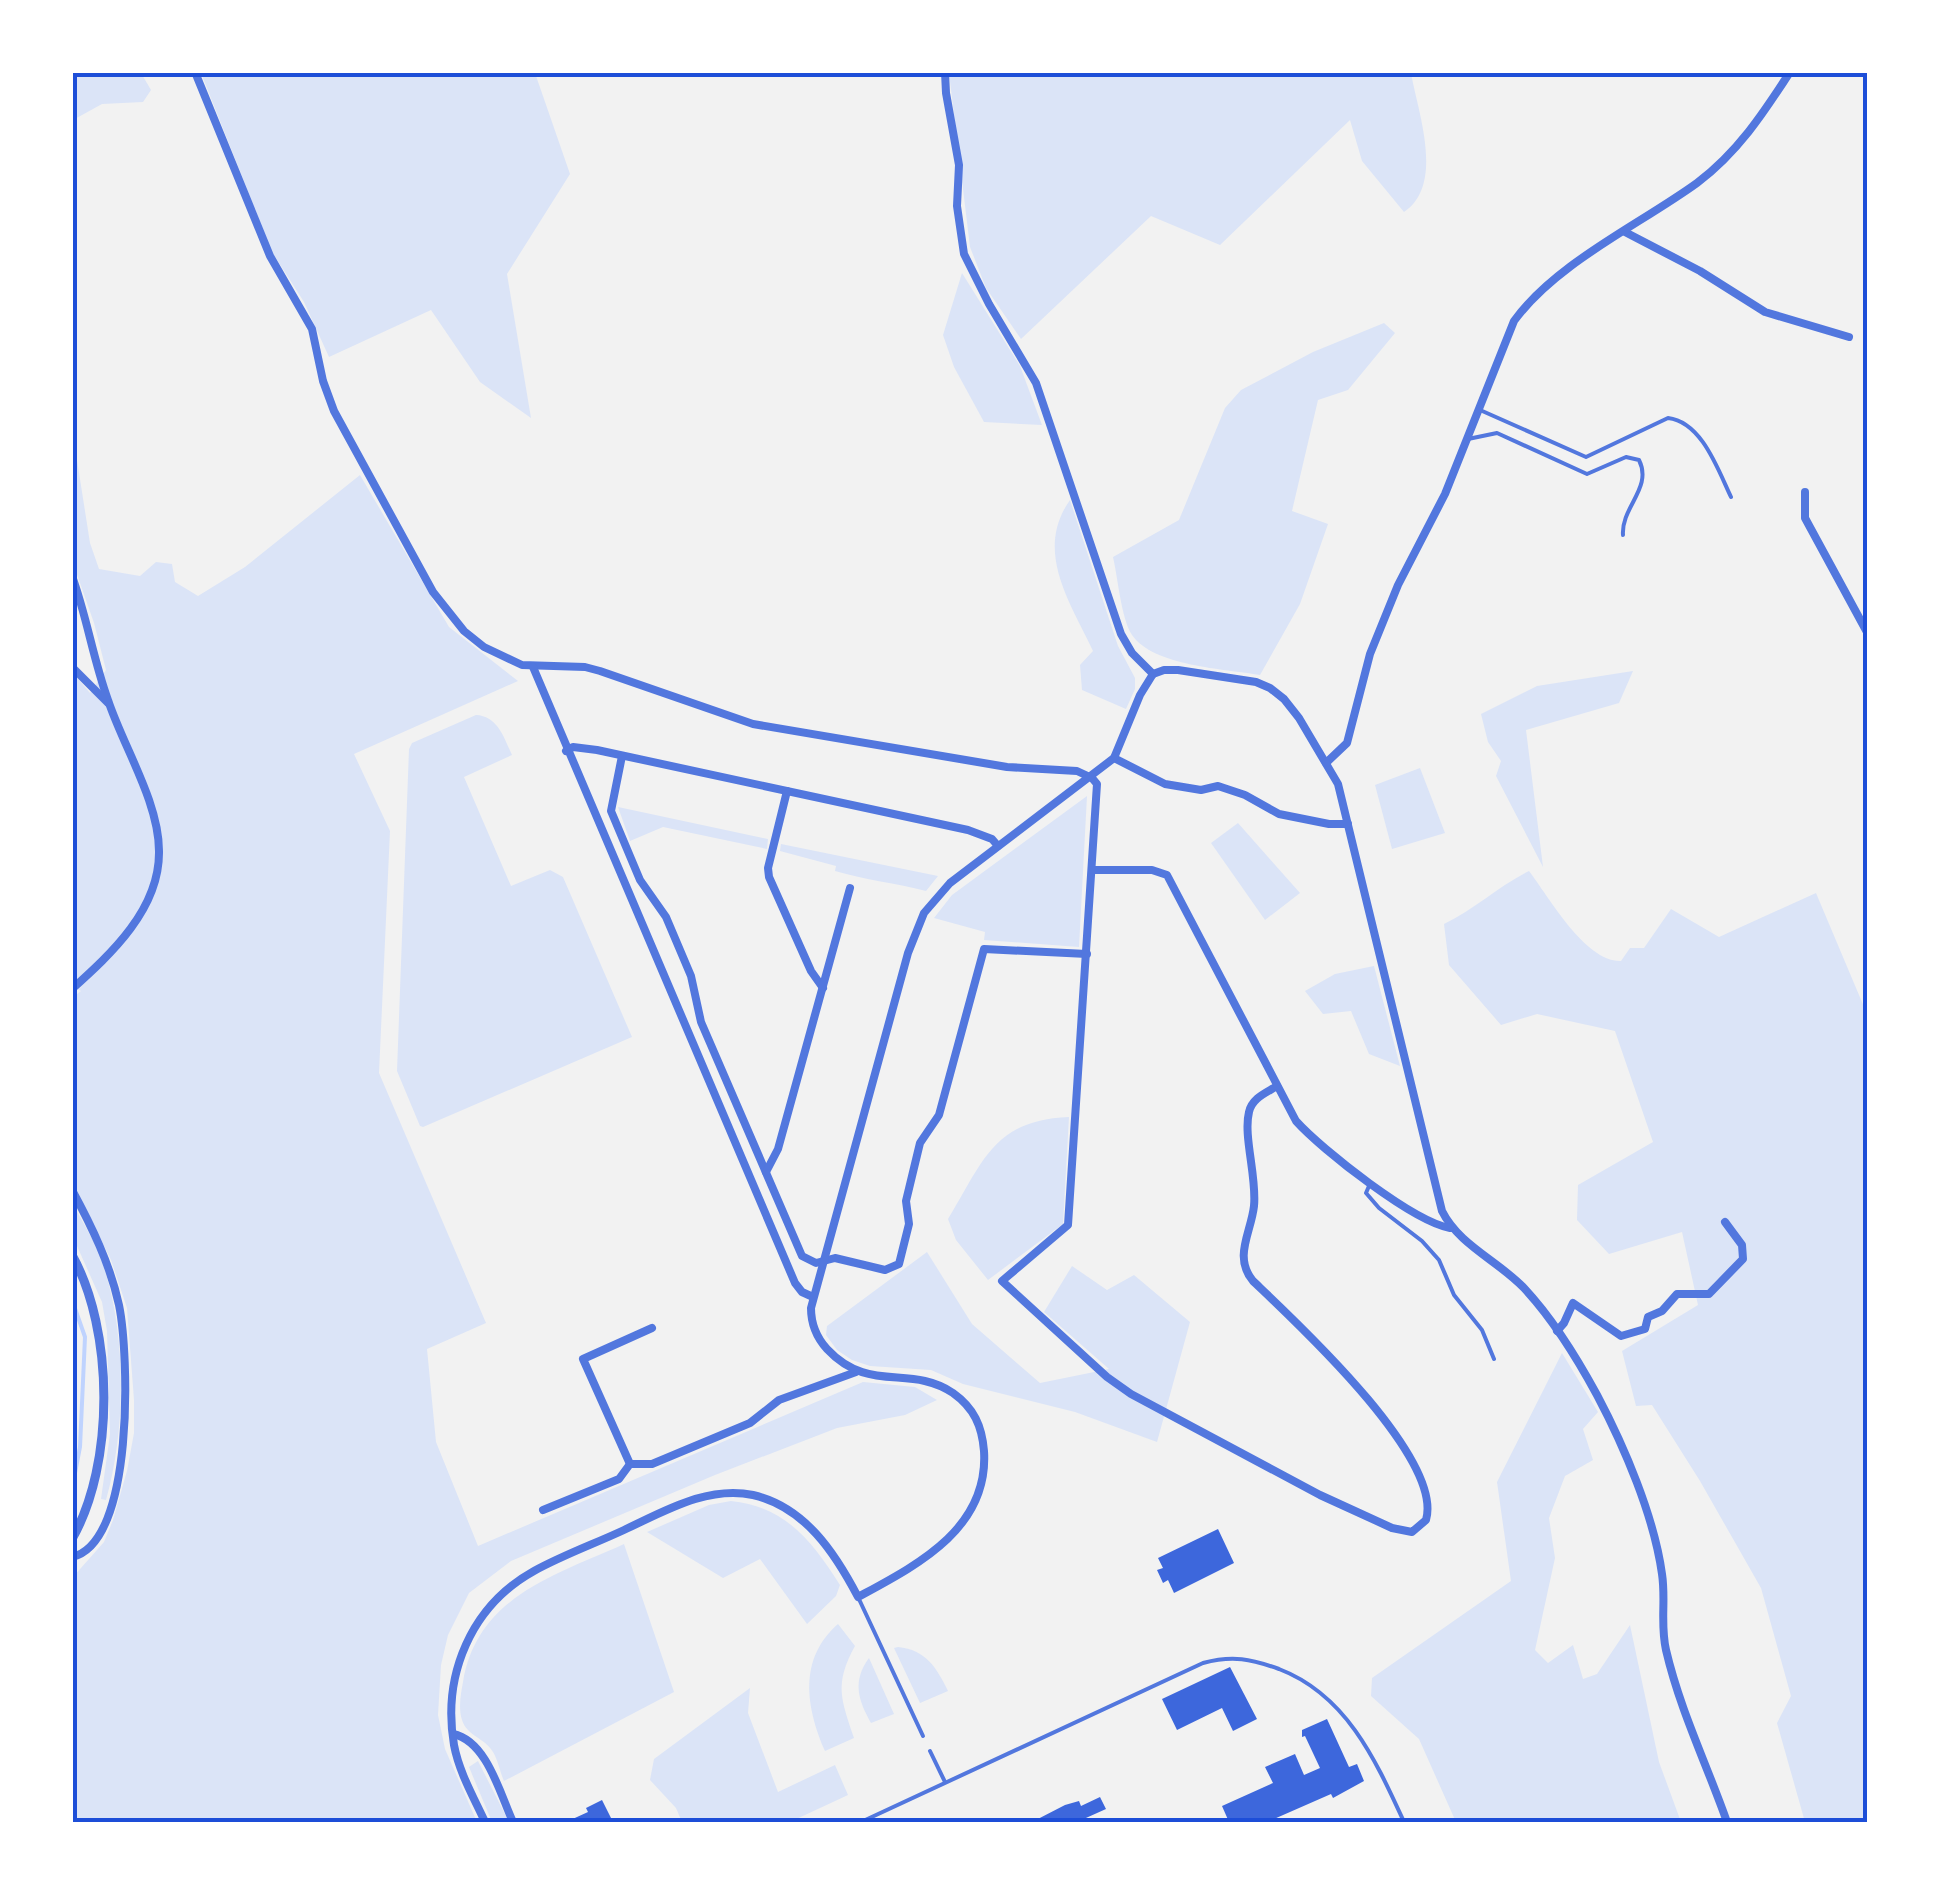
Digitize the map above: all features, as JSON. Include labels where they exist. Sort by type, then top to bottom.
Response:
[{"type":"street","points":[[195,72],[270,256],[312,329],[334,411],[434,592],[464,631],[506,659],[533,667],[585,667],[752,724],[1007,767],[1077,771],[1092,778],[1097,784],[1068,1224],[1002,1281],[1107,1377],[1320,1494],[1392,1528],[1412,1532],[1426,1520],[1429,1500],[1371,1400],[1243,1266],[1255,1189],[1248,1115],[1257,1098],[1276,1086]]},
{"type":"street","points":[[946,72],[959,165],[957,206],[964,254],[1036,382],[1121,634],[1132,653],[1153,674]]},
{"type":"street","points":[[1326,763],[1347,743],[1370,654],[1398,585],[1445,494],[1507,336],[1526,305],[1551,282],[1698,182],[1729,155],[1746,137],[1790,72]]},
{"type":"street","points":[[1625,232],[1700,271],[1765,312],[1850,336]]},
{"type":"street","points":[[1804,492],[1804,518],[1868,634]]},
{"type":"street","points":[[72,576],[108,703],[146,795],[160,852],[148,898],[132,928],[72,989]]},
{"type":"street","points":[[72,667],[108,703]]},
{"type":"street","points":[[533,667],[794,1283],[813,1297]]},
{"type":"street","points":[[856,1372],[831,1354],[817,1334],[811,1317],[813,1297],[914,932],[934,899],[950,883],[1114,758],[1140,695],[1153,674],[1164,670],[1256,682],[1270,688],[1298,718],[1338,784],[1438,1198],[1450,1228]]},
{"type":"street","points":[[566,750],[573,746],[968,830],[992,839],[998,846]]},
{"type":"street","points":[[622,756],[611,811],[640,880],[672,932],[691,976],[700,1022],[802,1256],[812,1262],[835,1258],[885,1270],[895,1268],[901,1259],[909,1224],[906,1201],[920,1143],[939,1115],[984,949],[1087,954]]},
{"type":"street","points":[[1114,758],[1165,784],[1201,790],[1218,786],[1279,814],[1348,824]]},
{"type":"street","points":[[787,791],[769,877],[823,988]]},
{"type":"street","points":[[1092,870],[1152,870],[1167,875],[1276,1086],[1303,1129],[1425,1221],[1450,1228],[1523,1288],[1557,1331],[1614,1430],[1656,1544],[1663,1587],[1661,1625],[1676,1684],[1727,1822]]},
{"type":"street","points":[[766,1172],[778,1150],[850,888]]},
{"type":"street","points":[[72,1190],[106,1259],[119,1305],[126,1395],[120,1472],[104,1522],[85,1552],[72,1557]]},
{"type":"street","points":[[1557,1331],[1573,1303],[1621,1336],[1630,1336],[1645,1329],[1648,1318],[1662,1311],[1676,1294],[1710,1294],[1742,1259],[1742,1246],[1726,1222]]},
{"type":"street","points":[[72,1255],[95,1308],[103,1367],[95,1483],[86,1514],[72,1539]]},
{"type":"street","points":[[630,1464],[583,1358],[652,1328]]},
{"type":"street","points":[[485,1822],[462,1772],[453,1734],[453,1683],[476,1624],[506,1590],[554,1562],[719,1492],[752,1494],[797,1515],[820,1536],[858,1597],[910,1567],[956,1532],[980,1491],[984,1461],[978,1420],[955,1395],[924,1380],[856,1372],[779,1400],[750,1423],[652,1464],[630,1464]]},
{"type":"street","points":[[543,1510],[619,1479],[630,1464]]},
{"type":"street","points":[[453,1734],[477,1749],[513,1822]]},
{"type":"lane","points":[[1480,410],[1586,457],[1668,418],[1676,418],[1688,425],[1707,449],[1730,497]]},
{"type":"lane","points":[[1468,438],[1497,433],[1587,474],[1626,457],[1639,460],[1644,472],[1642,485],[1622,521],[1623,534]]},
{"type":"lane","points":[[1371,1182],[1366,1192],[1379,1208],[1422,1241],[1439,1260],[1454,1295],[1482,1330],[1494,1358]]},
{"type":"lane","points":[[858,1597],[923,1736]]},
{"type":"lane","points":[[861,1822],[1203,1663],[1231,1657],[1248,1658],[1294,1675],[1333,1704],[1352,1724],[1375,1760],[1404,1822]]},
{"type":"lane","points":[[930,1750],[944,1782]]},
{"type":"shaded area","points":[[73,72],[141,73],[151,90],[143,102],[102,104],[73,120]]},
{"type":"shaded area","points":[[201,73],[535,73],[570,174],[507,274],[531,418],[480,382],[431,310],[329,357],[304,302],[272,252]]},
{"type":"shaded area","points":[[949,73],[1411,73],[1426,147],[1423,184],[1416,200],[1404,212],[1362,161],[1350,120],[1220,245],[1151,216],[1021,339],[986,288],[970,247]]},
{"type":"shaded area","points":[[962,273],[1020,366],[1042,425],[984,422],[954,367],[943,335]]},
{"type":"shaded area","points":[[1384,323],[1395,333],[1348,390],[1318,400],[1292,511],[1328,524],[1300,604],[1260,675],[1172,660],[1142,645],[1125,619],[1113,557],[1179,520],[1225,408],[1241,390],[1313,352]]},
{"type":"shaded area","points":[[72,428],[90,543],[99,569],[140,576],[156,562],[172,564],[175,582],[198,596],[245,567],[360,475],[449,627],[518,681],[354,754],[390,831],[379,1073],[486,1323],[427,1349],[436,1442],[478,1546],[863,1382],[915,1387],[937,1400],[905,1415],[837,1428],[715,1475],[511,1561],[469,1593],[448,1635],[441,1665],[438,1715],[445,1749],[477,1822],[73,1822],[73,1577],[104,1542],[113,1520],[134,1433],[134,1400],[127,1308],[111,1260],[73,1183],[72,998],[81,991],[72,986],[73,673],[90,693],[106,670],[73,563]]},
{"type":"shaded area","points":[[1070,500],[1118,646],[1135,678],[1135,689],[1126,709],[1082,690],[1080,665],[1093,651],[1066,595],[1055,557],[1060,519]]},
{"type":"shaded area","points":[[1633,671],[1619,703],[1526,730],[1543,867],[1496,776],[1501,761],[1488,742],[1481,714],[1537,686]]},
{"type":"shaded area","points":[[476,715],[495,724],[512,755],[464,777],[511,886],[550,870],[563,877],[632,1037],[423,1127],[397,1071],[409,749],[412,743]]},
{"type":"shaded area","points":[[1420,768],[1445,833],[1392,849],[1375,785]]},
{"type":"shaded area","points":[[1087,796],[1079,947],[984,940],[985,932],[934,918],[952,895]]},
{"type":"shaded area","points":[[618,807],[768,839],[767,849],[663,827],[630,841]]},
{"type":"shaded area","points":[[1238,823],[1300,893],[1265,920],[1211,843]]},
{"type":"shaded area","points":[[781,844],[938,876],[926,891],[835,871],[836,866],[780,851]]},
{"type":"shaded area","points":[[1529,871],[1581,940],[1594,951],[1621,961],[1630,948],[1644,948],[1671,909],[1719,937],[1816,893],[1867,1014],[1867,1822],[1805,1822],[1777,1723],[1791,1696],[1761,1588],[1652,1405],[1636,1406],[1622,1351],[1698,1305],[1682,1232],[1609,1254],[1577,1220],[1578,1185],[1653,1142],[1615,1031],[1537,1014],[1501,1025],[1449,965],[1444,924]]},
{"type":"shaded area","points":[[1374,966],[1400,1066],[1369,1054],[1351,1011],[1323,1014],[1305,991],[1335,974]]},
{"type":"shaded area","points":[[1069,1117],[1063,1224],[988,1280],[956,1240],[948,1219],[982,1162],[1007,1136],[1023,1126]]},
{"type":"shaded area","points":[[72,1203],[108,1279],[119,1342],[118,1440],[106,1500],[101,1499],[110,1434],[107,1331],[102,1302],[73,1237]]},
{"type":"shaded area","points":[[927,1252],[972,1324],[1040,1383],[1109,1369],[1044,1312],[1072,1266],[1107,1290],[1134,1275],[1190,1322],[1157,1442],[1075,1412],[963,1384],[931,1370],[870,1366],[837,1350],[826,1335],[827,1326]]},
{"type":"shaded area","points":[[1562,1353],[1598,1412],[1583,1429],[1593,1460],[1565,1476],[1549,1518],[1555,1558],[1535,1650],[1548,1663],[1573,1645],[1583,1679],[1597,1674],[1630,1625],[1659,1762],[1681,1822],[1456,1822],[1419,1739],[1371,1696],[1372,1678],[1511,1581],[1497,1482]]},
{"type":"shaded area","points":[[731,1501],[767,1510],[796,1529],[840,1585],[836,1596],[807,1624],[760,1559],[723,1578],[647,1532],[709,1505]]},
{"type":"shaded area","points":[[624,1544],[674,1692],[504,1781],[493,1752],[468,1730],[461,1715],[461,1691],[471,1653],[484,1629],[523,1592]]},
{"type":"shaded area","points":[[838,1624],[855,1646],[842,1682],[854,1738],[825,1751],[813,1718],[809,1684],[816,1652]]},
{"type":"shaded area","points":[[894,1648],[929,1661],[948,1691],[920,1703]]},
{"type":"shaded area","points":[[869,1658],[894,1714],[871,1723],[859,1690],[860,1675]]},
{"type":"shaded area","points":[[750,1688],[748,1713],[778,1792],[835,1765],[848,1795],[790,1822],[682,1822],[676,1808],[650,1780],[654,1759]]},
{"type":"shaded area","points":[[478,1761],[509,1822],[492,1822],[469,1767]]},
{"type":"building","points":[[1218,1529],[1234,1563],[1174,1593],[1157,1570],[1163,1568],[1158,1558]]},
{"type":"building","points":[[1230,1667],[1257,1719],[1233,1731],[1222,1708],[1177,1730],[1162,1699]]},
{"type":"building","points":[[1327,1719],[1349,1767],[1357,1764],[1364,1781],[1333,1798],[1331,1794],[1267,1822],[1229,1822],[1222,1806],[1273,1783],[1265,1767],[1295,1754],[1304,1775],[1320,1768],[1302,1730]]},
{"type":"building","points":[[1100,1797],[1106,1809],[1077,1822],[1032,1822],[1065,1805],[1079,1801],[1081,1806]]},
{"type":"building","points":[[602,1800],[613,1822],[566,1822],[588,1812],[586,1808]]},
{"type":"waterway","points":[[72,1300],[85,1337],[80,1447],[72,1489]]}]
